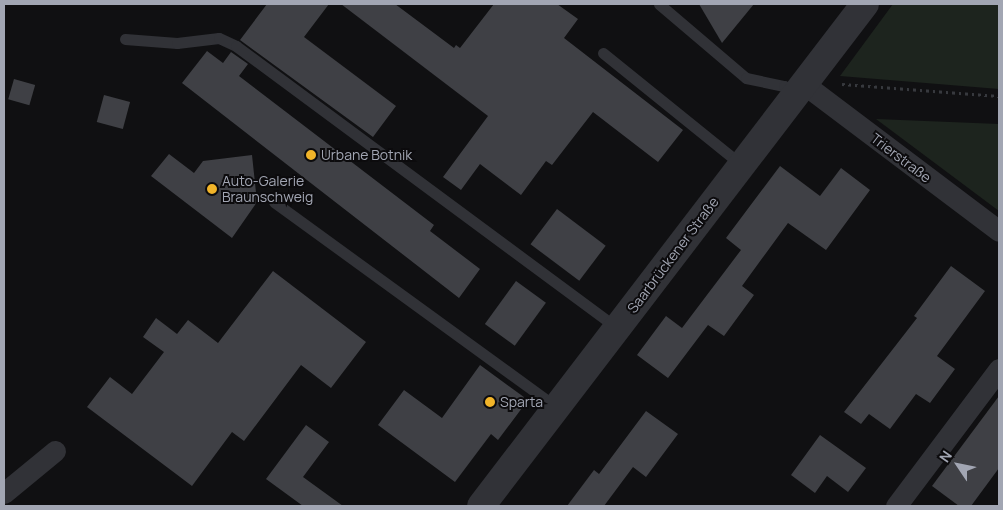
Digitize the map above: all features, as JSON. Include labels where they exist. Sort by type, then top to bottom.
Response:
[{"type":"street","name":"Saarbrückener Straße","points":[[481,506],[865,4]]},
{"type":"street","name":"Trierstraße","points":[[800,90],[999,231]]},
{"type":"street","points":[[896,506],[999,369]]},
{"type":"street","points":[[4,493],[55,451]]},
{"type":"lane","points":[[659,4],[746,78],[800,90]]},
{"type":"lane","points":[[125,39],[177,43],[219,38],[236,46],[617,328]]},
{"type":"lane","points":[[603,52],[742,165]]},
{"type":"lane","points":[[274,202],[556,408]]},
{"type":"path","points":[[800,90],[858,84],[999,96]]},
{"type":"shaded area","points":[[893,4],[999,4],[999,89],[840,76]]},
{"type":"shaded area","points":[[876,119],[999,124],[999,211]]},
{"type":"building","points":[[267,4],[329,4],[304,37],[396,106],[373,137],[240,40]]},
{"type":"building","points":[[341,4],[395,4],[454,48],[456,45],[460,48],[494,4],[557,4],[578,19],[564,38],[683,130],[658,162],[593,112],[552,165],[546,161],[521,195],[480,164],[461,190],[443,177],[488,116]]},
{"type":"building","points":[[699,4],[754,4],[722,43]]},
{"type":"building","points":[[207,51],[223,63],[231,52],[248,64],[239,76],[434,225],[430,231],[480,269],[459,298],[182,83]]},
{"type":"building","points":[[14,79],[35,85],[29,105],[8,99]]},
{"type":"building","points":[[104,95],[130,102],[123,129],[97,122]]},
{"type":"building","name":"Auto-Galerie Braunschweig","points":[[169,154],[194,173],[203,161],[252,155],[257,202],[232,238],[151,176]]},
{"type":"building","points":[[780,166],[820,196],[841,168],[870,190],[826,250],[788,223],[742,286],[754,295],[724,336],[708,325],[668,378],[637,355],[666,316],[682,328],[741,250],[726,238]]},
{"type":"building","points":[[557,209],[606,246],[579,281],[531,244]]},
{"type":"building","points":[[951,266],[985,291],[937,356],[955,369],[930,403],[916,394],[890,429],[869,414],[861,424],[844,412],[917,318],[914,316]]},
{"type":"building","points":[[273,271],[366,342],[331,388],[301,365],[244,441],[232,432],[192,486],[87,407],[110,377],[132,394],[164,352],[143,337],[156,318],[177,334],[188,320],[218,343]]},
{"type":"building","points":[[516,281],[546,303],[515,346],[485,324]]},
{"type":"building","points":[[480,365],[528,400],[498,440],[491,434],[455,482],[378,425],[404,390],[442,418]]},
{"type":"building","points":[[999,396],[999,468],[971,506],[959,506],[932,486]]},
{"type":"building","points":[[646,411],[678,434],[646,477],[633,467],[604,506],[567,506],[594,470],[599,474]]},
{"type":"building","points":[[306,425],[329,442],[303,477],[343,506],[303,506],[266,479]]},
{"type":"building","points":[[820,435],[866,468],[848,492],[827,476],[815,493],[791,475]]},
{"type":"place","name":"Urbane Botnik","points":[[311,155]]},
{"type":"place","name":"Auto-Galerie Braunschweig","points":[[212,189]]},
{"type":"place","name":"Sparta","points":[[490,402]]}]
